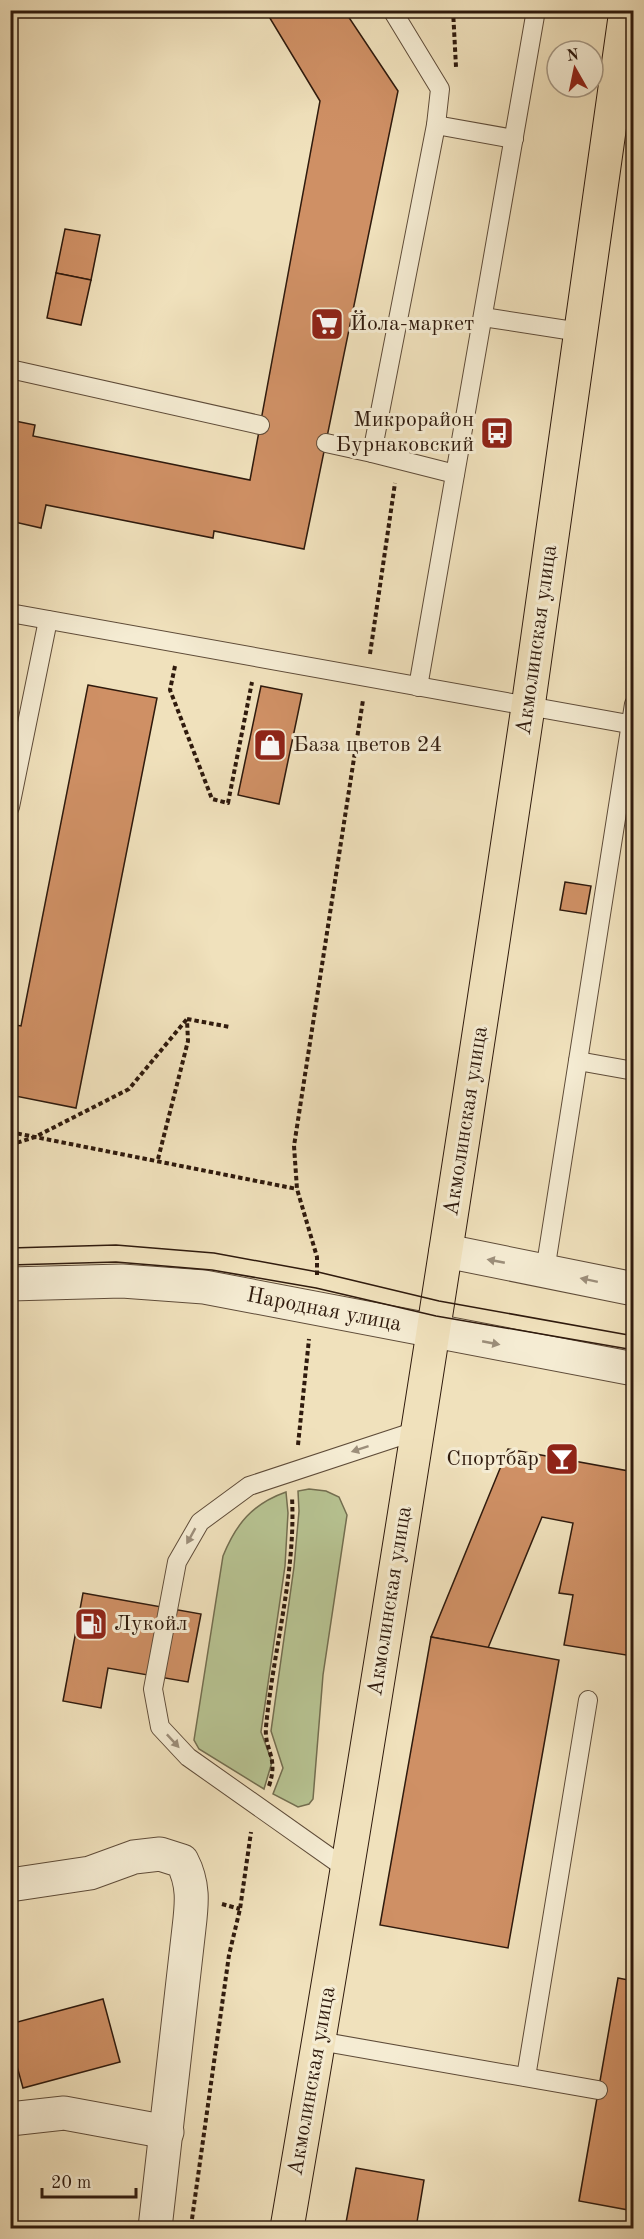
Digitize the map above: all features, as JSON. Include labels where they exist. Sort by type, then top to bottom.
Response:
[{"type":"main road","name":"Акмолинская улица","points":[[287,2229],[348,1870],[446,1251],[528,707],[626,10]]},
{"type":"street","points":[[446,1251],[633,1289]]},
{"type":"street","name":"Народная улица","points":[[10,1284],[122,1281],[204,1287],[633,1369]]},
{"type":"street","points":[[10,1885],[90,1873],[142,1856],[159,1854],[182,1861],[190,1877],[193,1896],[154,2229]]},
{"type":"street","points":[[10,2119],[64,2113],[167,2132]]},
{"type":"lane","points":[[372,453],[436,125],[440,89],[392,10]]},
{"type":"lane","points":[[418,687],[536,10]]},
{"type":"lane","points":[[436,125],[514,139]]},
{"type":"lane","points":[[483,317],[580,332]]},
{"type":"lane","points":[[10,369],[260,425]]},
{"type":"lane","points":[[326,443],[455,474]]},
{"type":"lane","points":[[10,614],[632,724]]},
{"type":"lane","points":[[10,807],[48,620]]},
{"type":"lane","points":[[545,1271],[632,724],[633,704]]},
{"type":"lane","points":[[578,1061],[633,1071]]},
{"type":"lane","points":[[348,1870],[188,1757],[160,1727],[153,1689],[177,1562],[200,1522],[249,1486],[416,1431]]},
{"type":"lane","points":[[526,2077],[588,1700]]},
{"type":"lane","points":[[319,2041],[598,2090]]},
{"type":"path","points":[[453,10],[456,70]]},
{"type":"path","points":[[272,1779],[274,1763],[266,1731],[289,1564],[291,1491],[318,1272],[317,1257],[297,1189],[294,1146],[398,460]]},
{"type":"path","points":[[180,645],[170,690],[212,799],[228,803],[253,678]]},
{"type":"path","points":[[159,1159],[188,1041],[187,1019]]},
{"type":"path","points":[[187,1019],[231,1027]]},
{"type":"path","points":[[10,1145],[35,1137],[129,1089],[187,1019]]},
{"type":"path","points":[[10,1132],[159,1159],[297,1189]]},
{"type":"path","points":[[190,2229],[229,1955],[240,1909],[250,1835]]},
{"type":"green space","points":[[309,1489],[326,1491],[339,1497],[347,1515],[323,1675],[313,1799],[309,1804],[298,1807],[273,1794],[283,1768],[271,1731],[294,1567],[299,1511],[298,1491]]},
{"type":"green space","points":[[286,1492],[288,1513],[285,1566],[261,1732],[272,1762],[264,1789],[199,1749],[194,1740],[223,1556],[234,1534],[247,1516],[264,1503]]},
{"type":"building","points":[[265,10],[344,10],[398,91],[304,549],[214,531],[213,538],[46,505],[41,528],[10,521],[10,420],[35,425],[33,436],[250,480],[320,101]]},
{"type":"building","points":[[65,229],[100,235],[91,280],[56,273]]},
{"type":"building","points":[[56,273],[91,280],[81,325],[47,318]]},
{"type":"building","points":[[88,685],[157,698],[76,1108],[10,1095],[10,1024],[21,1026]]},
{"type":"building","name":"База цветов 24","points":[[261,686],[302,694],[279,804],[238,795]]},
{"type":"building","points":[[565,882],[591,886],[586,914],[560,910]]},
{"type":"building","points":[[508,1449],[634,1472],[634,1644],[626,1655],[564,1645],[573,1595],[559,1593],[573,1523],[542,1517],[488,1648],[431,1637]]},
{"type":"building","points":[[83,1593],[201,1614],[188,1682],[108,1668],[101,1708],[63,1701]]},
{"type":"building","points":[[431,1637],[559,1660],[508,1948],[380,1925]]},
{"type":"building","points":[[618,1978],[634,1981],[634,2211],[579,2201]]},
{"type":"building","points":[[103,1999],[120,2062],[23,2088],[10,2041],[10,2024]]},
{"type":"building","points":[[356,2168],[424,2180],[416,2228],[345,2228]]},
{"type":"tram line","points":[[10,1248],[116,1245],[214,1253],[318,1272],[439,1301],[634,1336]]},
{"type":"tram line","points":[[10,1265],[116,1262],[212,1270],[316,1288],[436,1316],[634,1350]]},
{"type":"place","name":"Йола-маркет","points":[[327,324]]},
{"type":"place","name":"Микрорайон Бурнаковский","points":[[497,433]]},
{"type":"place","name":"База цветов 24","points":[[270,745]]},
{"type":"place","name":"Спортбар","points":[[562,1459]]},
{"type":"place","name":"Лукойл","points":[[91,1624]]}]
